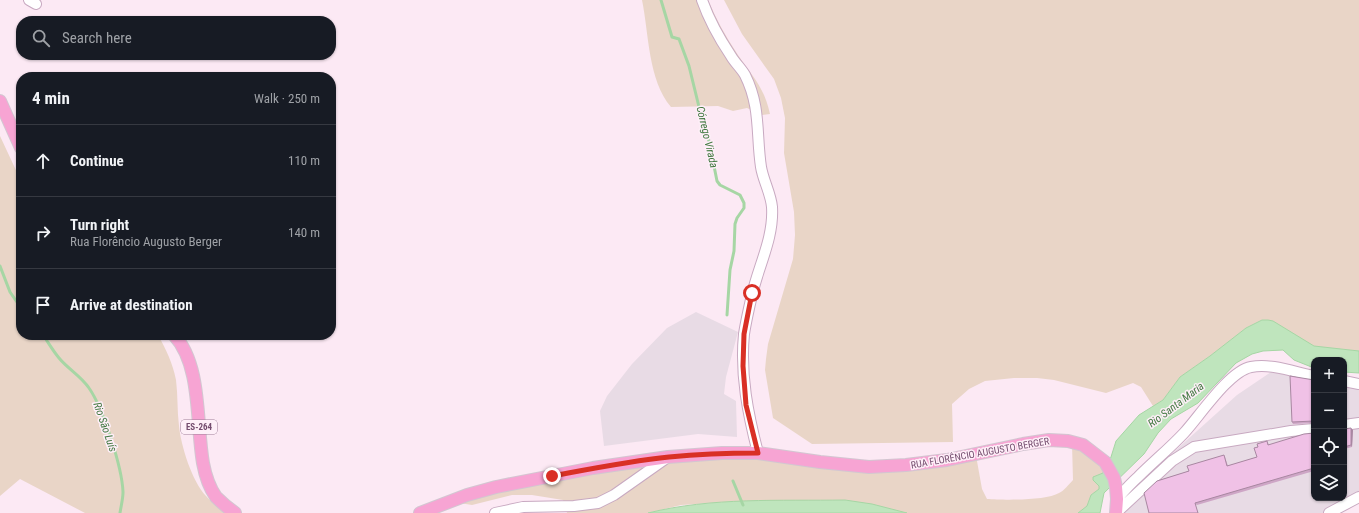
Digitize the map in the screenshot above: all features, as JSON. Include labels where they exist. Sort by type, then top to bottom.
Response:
[{"type":"main road","points":[[0,101],[16,137]]},
{"type":"main road","name":"ES-264","points":[[178,340],[188,359],[194,380],[201,454],[204,470],[209,484],[216,496],[226,507],[235,513]]},
{"type":"main road","name":"RUA FLORÊNCIO AUGUSTO BERGER","points":[[420,513],[466,495],[496,487],[593,468],[668,457],[722,453],[758,453],[868,467],[906,465],[947,460],[1048,440],[1068,441],[1083,445],[1090,450],[1105,462],[1114,478],[1116,493]]},
{"type":"main road","points":[[1116,493],[1116,513]]},
{"type":"street","points":[[702,0],[710,21],[732,58],[744,74],[752,90],[756,108],[761,168],[772,207],[770,232],[764,260],[752,293],[744,334],[743,366],[746,405],[758,453]]},
{"type":"street","points":[[1116,493],[1136,478],[1184,433],[1219,391],[1240,372],[1250,367],[1262,366],[1274,367],[1311,375]]},
{"type":"street","points":[[1347,382],[1359,384]]},
{"type":"street","points":[[1347,425],[1359,423]]},
{"type":"street","points":[[1116,513],[1172,461],[1194,447],[1291,431],[1311,429]]},
{"type":"street","points":[[494,513],[523,507],[574,506],[598,502],[614,495],[668,457]]},
{"type":"street","points":[[1328,513],[1359,497]]},
{"type":"shaded area","points":[[642,0],[708,0],[729,41],[765,96],[770,114],[762,115],[747,108],[733,111],[718,106],[671,107],[663,96],[658,84],[650,56]]},
{"type":"shaded area","points":[[724,0],[1359,0],[1359,351],[1318,348],[1262,320],[1246,328],[1180,377],[1163,400],[1153,406],[1141,387],[1133,383],[1106,393],[1054,380],[1037,378],[1014,378],[985,381],[969,389],[952,404],[953,442],[812,444],[773,418],[765,370],[768,344],[793,259],[795,235],[794,212],[784,153],[785,118],[781,98],[774,79],[742,34]]},
{"type":"shaded area","points":[[0,136],[16,170],[16,340],[161,340],[175,374],[180,434],[188,463],[201,490],[213,503],[228,513],[85,513],[20,479],[0,496]]},
{"type":"shaded area","points":[[696,312],[738,332],[726,377],[724,394],[736,401],[737,437],[698,434],[604,446],[600,411],[607,396],[632,364],[667,328]]},
{"type":"shaded area","points":[[1271,372],[1311,379],[1311,501],[1347,501],[1347,387],[1359,389],[1359,503],[1340,513],[1124,513],[1127,494],[1237,395]]},
{"type":"shaded area","points":[[1072,444],[1105,469],[1103,473],[1096,476],[1093,480],[1099,486],[1099,489],[1091,495],[1087,506],[1078,513],[907,513],[845,500],[681,505],[648,513],[567,513],[563,500],[532,495],[512,495],[472,505],[453,502],[673,457],[899,462],[975,450],[982,489],[987,499],[1034,499],[1053,496],[1065,489],[1073,480]]},
{"type":"water","name":"Rio Santa Maria","points":[[1262,320],[1273,321],[1314,346],[1359,351],[1359,373],[1347,372],[1347,357],[1311,357],[1311,367],[1294,360],[1283,350],[1263,351],[1252,354],[1236,363],[1198,403],[1171,419],[1158,433],[1144,454],[1104,493],[1100,513],[1078,513],[1087,506],[1091,495],[1099,489],[1099,486],[1093,480],[1093,477],[1103,473],[1111,457],[1116,441],[1139,415],[1163,400],[1180,377],[1246,328]]},
{"type":"water","points":[[845,500],[872,504],[907,513],[648,513],[697,504],[721,502]]},
{"type":"building","points":[[1290,376],[1311,380],[1311,421],[1292,422]]},
{"type":"building","points":[[1351,428],[1351,445],[1347,446],[1347,429]]},
{"type":"building","points":[[1311,433],[1311,469],[1195,503],[1198,513],[1149,513],[1144,493],[1157,481],[1189,471],[1187,466],[1224,455],[1227,466],[1257,457],[1254,448],[1258,447],[1257,444],[1267,441],[1268,445]]},
{"type":"waterway","name":"Córrego Virada","points":[[661,0],[672,37],[679,39],[689,66],[709,141],[717,181],[720,185],[740,195],[744,203],[744,208],[735,224],[734,251],[730,270],[727,315]]},
{"type":"waterway","name":"Rio São Luís","points":[[0,266],[10,292],[16,301]]},
{"type":"waterway","name":"Rio São Luís","points":[[47,340],[66,366],[89,388],[106,423],[122,481],[123,495],[120,513]]},
{"type":"waterway","name":"Córrego Virada","points":[[733,481],[743,505]]},
{"type":"route","points":[[552,476],[593,468],[668,457],[722,453],[758,453],[746,405],[743,366],[744,334],[752,293]]}]
